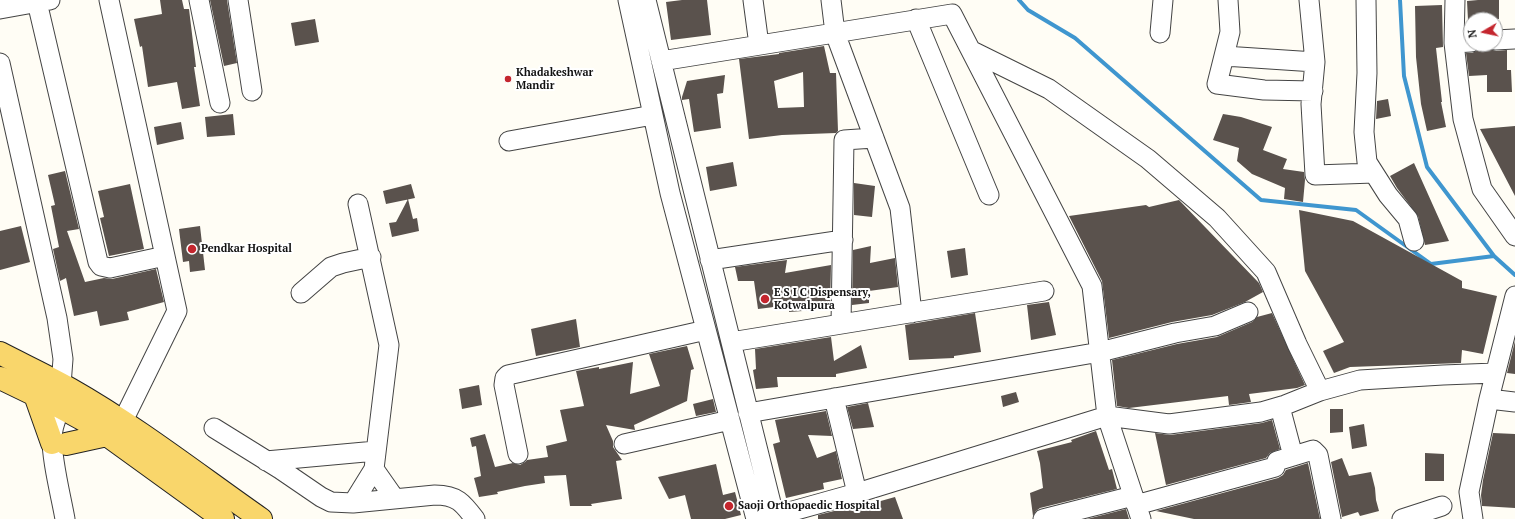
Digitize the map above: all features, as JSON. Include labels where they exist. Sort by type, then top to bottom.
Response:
[{"type":"main road","points":[[0,353],[64,393],[223,519]]},
{"type":"main road","points":[[0,378],[35,396],[64,393]]},
{"type":"main road","points":[[35,396],[59,443],[114,432],[261,519]]},
{"type":"street","points":[[109,0],[177,311],[114,432]]},
{"type":"street","points":[[199,0],[220,102]]},
{"type":"street","points":[[238,0],[252,92]]},
{"type":"street","points":[[628,0],[670,193],[756,519]]},
{"type":"street","points":[[646,0],[748,412],[771,518],[857,494],[1107,416],[1168,424],[1262,412],[1280,407],[1320,391],[1360,380],[1495,373]]},
{"type":"street","points":[[753,0],[759,45]]},
{"type":"street","points":[[831,0],[834,33],[900,208],[912,312]]},
{"type":"street","points":[[1160,33],[1163,0]]},
{"type":"street","points":[[1228,0],[1230,32],[1217,84],[1264,90],[1313,91]]},
{"type":"street","points":[[1309,0],[1315,62],[1311,104],[1315,175],[1374,173]]},
{"type":"street","points":[[1366,0],[1367,73],[1364,132],[1367,162],[1388,195],[1408,219],[1414,241]]},
{"type":"street","points":[[1455,0],[1463,42]]},
{"type":"street","points":[[0,9],[44,1],[98,262],[101,266],[110,268],[165,256]]},
{"type":"street","points":[[661,61],[952,14],[1092,286],[1107,416],[1136,507]]},
{"type":"street","points":[[916,19],[989,195]]},
{"type":"street","points":[[1503,40],[1515,39]]},
{"type":"street","points":[[972,51],[1049,90],[1148,159],[1217,218],[1266,272],[1297,344],[1320,391]]},
{"type":"street","points":[[1463,52],[1463,119],[1482,189],[1515,236]]},
{"type":"street","points":[[1224,56],[1315,62]]},
{"type":"street","points":[[0,63],[57,318],[63,359],[64,393],[54,428],[59,443],[56,467],[65,519]]},
{"type":"street","points":[[509,141],[653,115]]},
{"type":"street","points":[[841,324],[844,140],[874,138]]},
{"type":"street","points":[[353,503],[375,460],[388,345],[371,257],[358,204]]},
{"type":"street","points":[[710,260],[843,240]]},
{"type":"street","points":[[302,293],[331,267],[371,257]]},
{"type":"street","points":[[731,342],[1044,291]]},
{"type":"street","points":[[1473,519],[1469,492],[1495,373],[1515,296]]},
{"type":"street","points":[[748,412],[1100,352],[1175,333],[1215,326],[1248,312]]},
{"type":"street","points":[[518,454],[504,385],[505,378],[508,375],[706,330]]},
{"type":"street","points":[[834,398],[857,494]]},
{"type":"street","points":[[1489,400],[1515,402]]},
{"type":"street","points":[[1280,407],[1293,456]]},
{"type":"street","points":[[59,443],[88,411]]},
{"type":"street","points":[[624,444],[730,420]]},
{"type":"street","points":[[214,428],[326,500],[338,503],[353,503],[447,495],[464,504],[475,519]]},
{"type":"street","points":[[1043,519],[1136,507],[1275,467],[1277,461],[1313,450],[1318,455],[1331,519]]},
{"type":"street","points":[[266,461],[375,460]]},
{"type":"street","points":[[375,460],[395,499]]},
{"type":"street","points":[[1402,519],[1442,506]]},
{"type":"building","points":[[160,0],[182,0],[184,9],[189,9],[196,67],[194,67],[200,106],[182,109],[177,82],[148,87],[142,46],[140,47],[134,19],[162,14]]},
{"type":"building","points":[[210,0],[227,0],[237,63],[224,66]]},
{"type":"building","points":[[682,0],[707,0],[711,35],[671,40],[666,2]]},
{"type":"building","points":[[1499,0],[1499,12],[1468,12],[1467,1]]},
{"type":"building","points":[[1442,5],[1443,47],[1436,48],[1441,102],[1446,127],[1427,131],[1421,104],[1416,57],[1415,6]]},
{"type":"building","points":[[315,19],[319,42],[295,46],[291,23]]},
{"type":"building","points":[[824,46],[830,73],[836,73],[838,131],[836,133],[782,135],[749,139],[739,59]],"holes":[[[803,72],[804,107],[778,108],[774,81]]]},
{"type":"building","points":[[1503,50],[1507,50],[1507,70],[1511,70],[1512,92],[1487,92],[1487,75],[1469,76],[1466,53],[1503,52]]},
{"type":"building","points":[[725,75],[723,93],[717,94],[721,128],[694,132],[689,99],[682,100],[687,81]]},
{"type":"building","points":[[1388,99],[1391,116],[1376,119],[1377,101]]},
{"type":"building","points":[[233,114],[235,135],[207,137],[205,117]]},
{"type":"building","points":[[1223,114],[1241,117],[1272,127],[1263,150],[1287,159],[1283,169],[1304,172],[1305,180],[1303,202],[1284,199],[1285,188],[1252,174],[1237,161],[1239,148],[1213,140]]},
{"type":"building","points":[[181,122],[184,139],[157,145],[154,127]]},
{"type":"building","points":[[1515,126],[1515,196],[1480,129]]},
{"type":"building","points":[[733,162],[737,186],[710,191],[706,167]]},
{"type":"building","points":[[1414,163],[1449,241],[1425,245],[1418,216],[1390,176]]},
{"type":"building","points":[[65,171],[79,229],[67,231],[85,282],[104,278],[112,279],[156,269],[164,302],[127,312],[129,320],[100,326],[97,311],[74,316],[66,278],[60,281],[53,249],[59,247],[51,206],[55,205],[48,175]]},
{"type":"building","points":[[854,183],[875,186],[872,217],[854,215]]},
{"type":"building","points":[[130,184],[144,249],[109,256],[100,218],[104,217],[98,191]]},
{"type":"building","points":[[411,184],[415,198],[386,204],[383,191]]},
{"type":"building","points":[[408,199],[413,219],[417,218],[419,231],[392,237],[389,223],[396,222]]},
{"type":"building","points":[[1179,200],[1259,283],[1263,292],[1245,302],[1212,315],[1172,322],[1109,338],[1102,281],[1069,216],[1146,205],[1149,207]]},
{"type":"building","points":[[1299,210],[1353,221],[1462,281],[1462,288],[1497,296],[1483,354],[1462,350],[1461,363],[1350,367],[1334,373],[1323,351],[1344,342],[1305,271]]},
{"type":"building","points":[[21,226],[30,262],[0,270],[0,231]]},
{"type":"building","points":[[200,226],[205,270],[190,272],[189,261],[183,262],[179,229]]},
{"type":"building","points":[[871,246],[870,263],[895,258],[898,287],[869,291],[869,303],[852,305],[853,250]]},
{"type":"building","points":[[965,248],[968,275],[951,278],[947,251]]},
{"type":"building","points":[[787,260],[785,273],[831,265],[830,309],[789,312],[790,305],[758,309],[754,281],[738,281],[735,267]]},
{"type":"building","points":[[1049,302],[1056,335],[1031,340],[1027,305]]},
{"type":"building","points":[[975,313],[981,352],[954,356],[954,358],[909,360],[905,325]]},
{"type":"building","points":[[1272,313],[1305,385],[1297,388],[1249,394],[1251,402],[1229,405],[1228,396],[1129,408],[1117,406],[1112,360],[1177,344],[1217,337],[1252,322],[1257,317]]},
{"type":"building","points":[[576,319],[580,347],[536,356],[531,329]]},
{"type":"building","points":[[831,337],[834,361],[861,345],[867,368],[836,374],[836,377],[777,377],[778,387],[756,389],[753,370],[756,369],[755,349]]},
{"type":"building","points":[[1515,341],[1515,374],[1507,373]]},
{"type":"building","points":[[687,346],[694,369],[691,370],[687,401],[634,425],[635,430],[606,425],[613,441],[613,447],[622,460],[616,461],[622,499],[591,504],[592,506],[570,506],[566,475],[544,476],[545,483],[525,486],[497,492],[498,494],[479,497],[474,478],[481,476],[476,446],[472,447],[470,438],[485,434],[495,467],[513,463],[520,465],[527,460],[548,457],[546,446],[567,441],[560,410],[584,406],[576,371],[599,367],[599,369],[633,362],[630,394],[660,386],[649,354]]},
{"type":"building","points":[[479,385],[482,405],[462,409],[459,389]]},
{"type":"building","points":[[1016,392],[1019,402],[1003,407],[1001,396]]},
{"type":"building","points":[[713,399],[716,412],[696,416],[693,404]]},
{"type":"building","points":[[868,403],[874,427],[853,429],[847,407]]},
{"type":"building","points":[[1330,409],[1343,409],[1343,432],[1330,433]]},
{"type":"building","points":[[826,411],[832,436],[808,435],[817,458],[836,451],[842,479],[823,483],[824,489],[786,498],[773,444],[780,442],[775,420]]},
{"type":"building","points":[[1272,420],[1280,449],[1270,453],[1266,458],[1166,485],[1155,433],[1170,435],[1262,423]]},
{"type":"building","points":[[1364,424],[1367,446],[1352,449],[1349,427]]},
{"type":"building","points":[[1096,431],[1109,470],[1112,469],[1117,489],[1040,508],[1033,516],[1030,493],[1043,488],[1037,451],[1072,442],[1071,440]]},
{"type":"building","points":[[1493,433],[1515,434],[1515,508],[1482,506],[1481,495],[1483,480]]},
{"type":"building","points":[[1425,453],[1444,454],[1444,481],[1425,481]]},
{"type":"building","points":[[1342,458],[1349,476],[1371,472],[1379,511],[1360,516],[1358,512],[1342,517],[1331,462]]},
{"type":"building","points":[[1308,463],[1320,519],[1194,519],[1156,511],[1278,478],[1283,475],[1286,470]]},
{"type":"building","points":[[716,464],[723,495],[735,492],[741,515],[725,519],[691,519],[685,495],[669,499],[658,477]]},
{"type":"building","points":[[895,497],[903,519],[818,519],[818,515],[838,510],[871,506],[870,504]]},
{"type":"building","points":[[1126,509],[1129,519],[1087,519]]},
{"type":"waterway","points":[[1019,0],[1028,10],[1075,38],[1261,200],[1356,210],[1431,264],[1494,256],[1515,275]]},
{"type":"waterway","points":[[1400,0],[1404,76],[1427,167],[1494,256]]},
{"type":"place","name":"Khadakeshwar Mandir","points":[[508,79]]},
{"type":"place","name":"Pendkar Hospital","points":[[192,249]]},
{"type":"place","name":"E S I C Dispensary, Kotwalpura","points":[[765,299]]},
{"type":"place","name":"Saoji Orthopaedic Hospital","points":[[729,506]]}]
